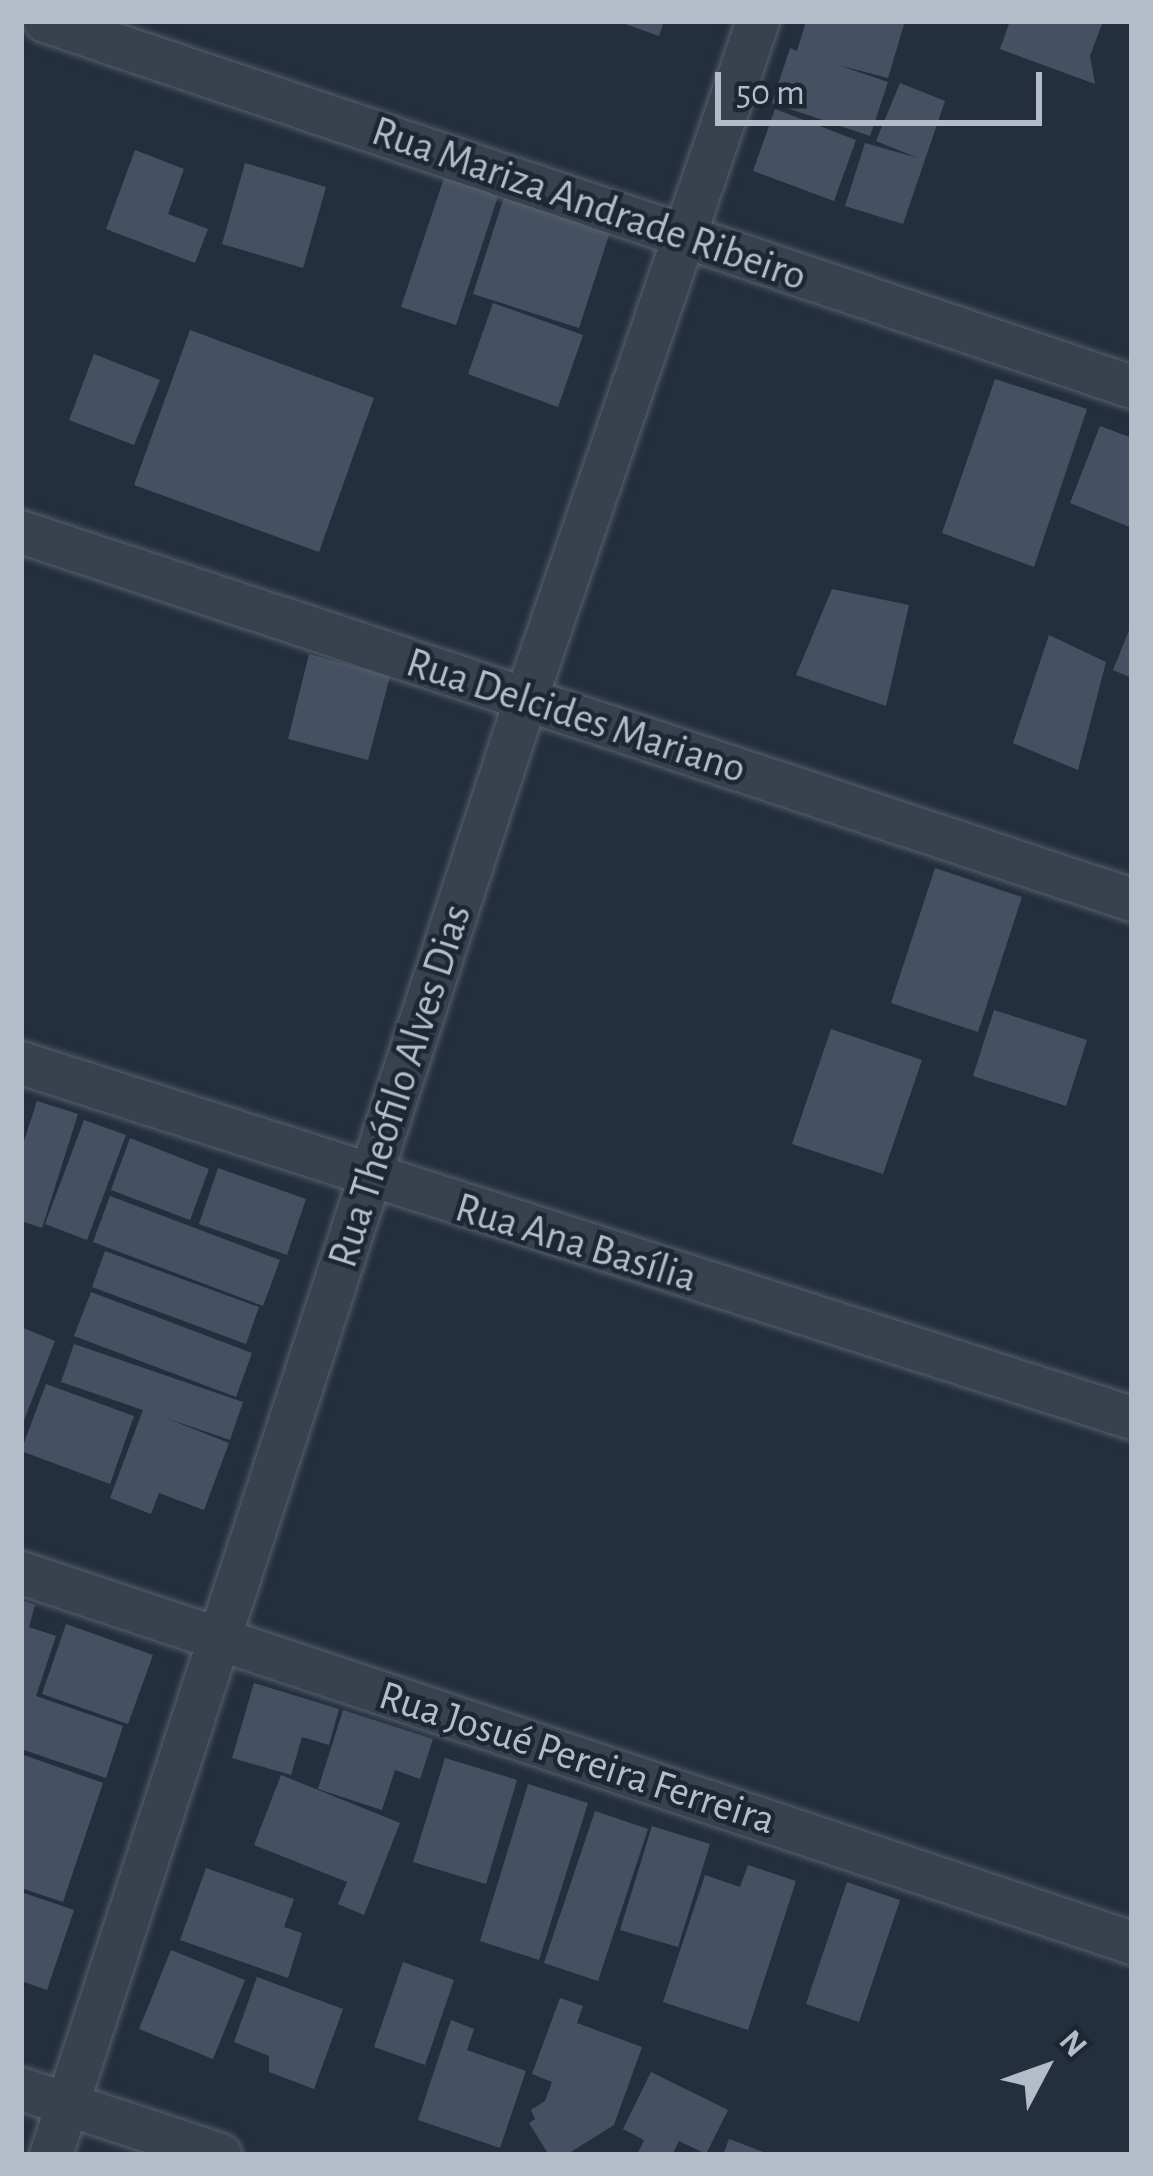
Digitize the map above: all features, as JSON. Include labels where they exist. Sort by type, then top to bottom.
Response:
[{"type":"street","name":"Rua Mariza Andrade Ribeiro","points":[[46,21],[1132,387]]},
{"type":"street","name":"Rua Theófilo Alves Dias","points":[[51,2155],[526,699],[758,21]]},
{"type":"street","name":"Rua Delcides Mariano","points":[[21,532],[1132,899]]},
{"type":"street","name":"Rua Ana Basília","points":[[21,1063],[370,1179],[1132,1418]]},
{"type":"street","name":"Rua Josué Pereira Ferreira","points":[[21,1573],[1132,1943]]},
{"type":"street","points":[[21,2090],[220,2155]]},
{"type":"building","points":[[617,21],[664,21],[659,36]]},
{"type":"building","points":[[806,21],[905,21],[888,78],[838,65],[888,82],[870,136],[772,103],[790,48],[797,51]]},
{"type":"building","points":[[1010,21],[1103,21],[1090,56],[1095,84],[1000,49]]},
{"type":"building","points":[[900,83],[945,101],[903,224],[845,206],[865,143],[918,158],[876,141]]},
{"type":"building","points":[[775,109],[856,140],[834,201],[753,171]]},
{"type":"building","points":[[135,150],[184,169],[168,214],[208,229],[195,263],[106,229]]},
{"type":"building","points":[[245,163],[326,187],[303,268],[222,244]]},
{"type":"building","points":[[446,172],[500,190],[456,325],[401,307]]},
{"type":"building","points":[[504,197],[610,232],[579,328],[473,294]]},
{"type":"building","points":[[493,303],[583,335],[558,407],[468,374]]},
{"type":"building","points":[[190,330],[374,398],[319,552],[134,485]]},
{"type":"building","points":[[94,354],[160,380],[134,445],[69,420]]},
{"type":"building","points":[[995,379],[1087,409],[1034,567],[942,533]]},
{"type":"building","points":[[1100,426],[1132,438],[1132,528],[1070,503]]},
{"type":"building","points":[[832,589],[909,605],[886,706],[796,675]]},
{"type":"building","points":[[1132,623],[1132,678],[1113,670]]},
{"type":"building","points":[[1049,635],[1106,662],[1078,770],[1013,743]]},
{"type":"building","points":[[309,654],[390,676],[368,760],[288,739]]},
{"type":"building","points":[[935,868],[1022,897],[978,1032],[891,1003]]},
{"type":"building","points":[[994,1010],[1087,1040],[1066,1106],[973,1076]]},
{"type":"building","points":[[831,1029],[922,1060],[883,1174],[792,1144]]},
{"type":"building","points":[[37,1101],[78,1114],[42,1228],[21,1221],[21,1150]]},
{"type":"building","points":[[84,1120],[126,1135],[87,1240],[45,1224]]},
{"type":"building","points":[[130,1138],[209,1169],[190,1220],[111,1190]]},
{"type":"building","points":[[218,1168],[306,1199],[287,1255],[199,1224]]},
{"type":"building","points":[[110,1196],[280,1260],[263,1306],[93,1242]]},
{"type":"building","points":[[105,1251],[259,1307],[246,1344],[92,1287]]},
{"type":"building","points":[[91,1292],[252,1353],[236,1397],[74,1336]]},
{"type":"building","points":[[21,1327],[55,1341],[21,1428]]},
{"type":"building","points":[[74,1344],[243,1402],[230,1440],[166,1418],[229,1443],[204,1510],[159,1493],[151,1514],[110,1498],[143,1410],[61,1382]]},
{"type":"building","points":[[46,1384],[134,1416],[110,1484],[21,1451]]},
{"type":"building","points":[[21,1600],[35,1605],[29,1627],[56,1636],[36,1696],[123,1726],[106,1778],[21,1749]]},
{"type":"building","points":[[66,1624],[153,1655],[128,1724],[42,1694]]},
{"type":"building","points":[[254,1683],[339,1709],[329,1745],[302,1737],[291,1775],[232,1758]]},
{"type":"building","points":[[343,1710],[433,1739],[420,1779],[395,1770],[382,1810],[318,1789]]},
{"type":"building","points":[[21,1754],[103,1783],[63,1902],[21,1888]]},
{"type":"building","points":[[445,1758],[517,1780],[486,1884],[413,1862]]},
{"type":"building","points":[[281,1775],[400,1823],[364,1915],[338,1904],[347,1882],[254,1845]]},
{"type":"building","points":[[528,1784],[588,1803],[539,1960],[480,1941]]},
{"type":"building","points":[[595,1811],[648,1829],[598,1981],[544,1963]]},
{"type":"building","points":[[652,1826],[710,1844],[678,1947],[620,1930]]},
{"type":"building","points":[[748,1865],[796,1881],[748,2030],[663,2002],[705,1875],[740,1887]]},
{"type":"building","points":[[206,1868],[294,1899],[284,1927],[302,1933],[288,1978],[180,1940]]},
{"type":"building","points":[[847,1882],[900,1900],[859,2022],[806,2004]]},
{"type":"building","points":[[21,1892],[74,1910],[47,1990],[21,1981]]},
{"type":"building","points":[[171,1950],[245,1980],[213,2059],[139,2029]]},
{"type":"building","points":[[403,1962],[454,1980],[425,2065],[374,2047]]},
{"type":"building","points":[[257,1977],[343,2009],[314,2089],[269,2072],[269,2056],[234,2042]]},
{"type":"building","points":[[560,1998],[583,2006],[577,2023],[642,2047],[614,2125],[566,2155],[549,2155],[529,2123],[535,2119],[531,2110],[545,2101],[552,2082],[532,2074]]},
{"type":"building","points":[[451,2020],[474,2029],[467,2050],[526,2071],[500,2148],[418,2120]]},
{"type":"building","points":[[651,2072],[728,2110],[706,2154],[679,2141],[672,2155],[637,2155],[644,2140],[623,2129]]},
{"type":"building","points":[[729,2139],[771,2155],[723,2155]]}]
